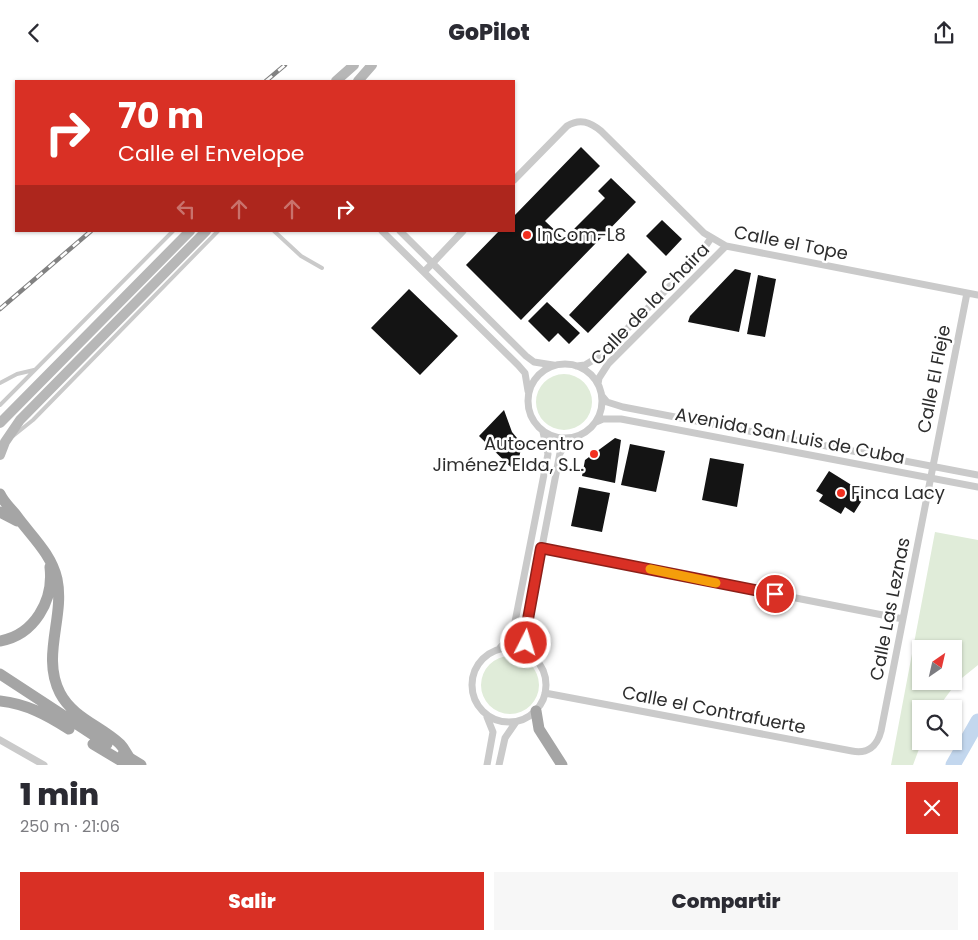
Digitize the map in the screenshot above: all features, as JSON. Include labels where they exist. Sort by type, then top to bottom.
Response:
[{"type":"main road","points":[[0,494],[21,523],[35,538],[54,568],[58,591],[52,651],[53,675],[60,693],[69,706],[79,715],[121,745],[128,761]]},
{"type":"main road","points":[[0,512],[21,523]]},
{"type":"main road","points":[[0,641],[21,635],[44,606],[48,596],[50,570],[47,556]]},
{"type":"main road","points":[[0,674],[128,761]]},
{"type":"main road","points":[[0,701],[27,706],[40,711],[128,761],[141,765]]},
{"type":"main road","points":[[536,711],[539,729],[562,765]]},
{"type":"street","points":[[337,80],[354,65]]},
{"type":"street","points":[[359,80],[373,65]]},
{"type":"street","name":"Calle el Tope","points":[[515,179],[567,126],[572,123],[583,122],[593,124],[712,238],[726,246],[978,295]]},
{"type":"street","points":[[0,423],[189,232]]},
{"type":"street","points":[[0,455],[5,442],[20,420],[205,232]]},
{"type":"street","points":[[383,232],[518,365],[524,373],[528,391],[529,414],[543,432],[555,438],[569,439],[584,433],[596,422],[602,405],[602,397],[598,384],[589,373],[578,366],[534,362],[401,232]]},
{"type":"street","points":[[424,272],[462,232]]},
{"type":"street","name":"Calle de la Chaira","points":[[578,366],[585,365],[600,356],[696,259],[712,238]]},
{"type":"street","name":"Calle de la Chaira","points":[[598,384],[599,378],[608,364],[726,246]]},
{"type":"street","name":"Calle El Fleje","points":[[932,472],[966,293]]},
{"type":"street","points":[[528,391],[542,371],[553,365]]},
{"type":"street","name":"Avenida San Luis de Cuba","points":[[602,397],[607,402],[623,407],[932,472],[978,487]]},
{"type":"street","name":"Avenida San Luis de Cuba","points":[[596,422],[603,419],[621,419],[932,472],[978,475]]},
{"type":"street","points":[[488,765],[493,732],[472,694],[472,677],[484,657],[499,649],[512,634],[548,454],[543,432]]},
{"type":"street","points":[[485,715],[498,721],[516,722],[527,718],[536,711],[545,693],[544,672],[531,655],[525,638],[560,453],[569,439]]},
{"type":"street","name":"Calle Las Leznas","points":[[875,745],[881,731],[932,472]]},
{"type":"street","points":[[541,548],[903,619]]},
{"type":"street","points":[[499,649],[516,649],[531,655]]},
{"type":"street","name":"Calle el Contrafuerte","points":[[545,693],[852,751],[864,752],[875,745]]},
{"type":"street","points":[[499,765],[505,739],[516,722]]},
{"type":"street","points":[[0,740],[44,765]]},
{"type":"lane","points":[[0,405],[172,232]]},
{"type":"lane","points":[[5,442],[33,420],[217,232]]},
{"type":"lane","points":[[275,232],[301,256],[322,268]]},
{"type":"lane","points":[[0,383],[16,374],[34,370]]},
{"type":"green space","points":[[564,374],[575,376],[584,382],[590,391],[592,402],[590,413],[584,422],[575,428],[564,430],[553,428],[544,422],[538,413],[536,402],[538,391],[544,382],[553,376]]},
{"type":"green space","points":[[935,532],[978,540],[978,665],[962,678],[962,640],[915,640]]},
{"type":"green space","points":[[912,654],[912,690],[951,690],[944,700],[912,700],[912,750],[919,750],[913,765],[891,765]]},
{"type":"green space","points":[[510,656],[521,658],[531,664],[537,674],[539,685],[537,696],[531,706],[521,712],[510,714],[499,712],[489,706],[483,696],[481,685],[483,674],[489,664],[499,658]]},
{"type":"building","name":"InCom-L8","points":[[581,147],[600,166],[545,221],[564,239],[605,198],[598,191],[611,178],[636,202],[521,320],[466,265],[498,232],[515,232],[515,215]]},
{"type":"building","points":[[662,220],[682,239],[666,256],[646,236]]},
{"type":"building","points":[[628,253],[647,272],[588,333],[569,315]]},
{"type":"building","points":[[735,269],[751,273],[739,332],[688,322],[690,316]]},
{"type":"building","points":[[758,275],[776,279],[765,337],[747,334]]},
{"type":"building","points":[[409,289],[458,336],[420,375],[371,328]]},
{"type":"building","points":[[547,302],[580,333],[569,344],[558,333],[549,342],[528,321]]},
{"type":"building","points":[[504,410],[512,432],[522,444],[516,472],[479,436]]},
{"type":"building","points":[[615,438],[621,440],[615,483],[582,476],[585,460]]},
{"type":"building","points":[[630,444],[665,451],[656,492],[621,485]]},
{"type":"building","points":[[710,458],[744,464],[737,507],[702,500]]},
{"type":"building","name":"Finca Lacy","points":[[829,471],[866,494],[854,513],[845,507],[841,514],[819,501],[823,495],[816,491]]},
{"type":"building","points":[[579,487],[610,493],[602,532],[571,526]]},
{"type":"waterway","points":[[953,765],[978,721]]},
{"type":"railway","points":[[267,80],[285,65]]},
{"type":"railway","points":[[0,309],[90,232]]},
{"type":"slow traffic","points":[[650,569],[716,583]]},
{"type":"place","name":"InCom-L8","points":[[527,235]]},
{"type":"place","name":"Autocentro Jiménez Elda, S.L.","points":[[594,454]]},
{"type":"place","name":"Finca Lacy","points":[[841,493]]},
{"type":"route","points":[[526,643],[526,630],[541,548],[775,594]]}]
